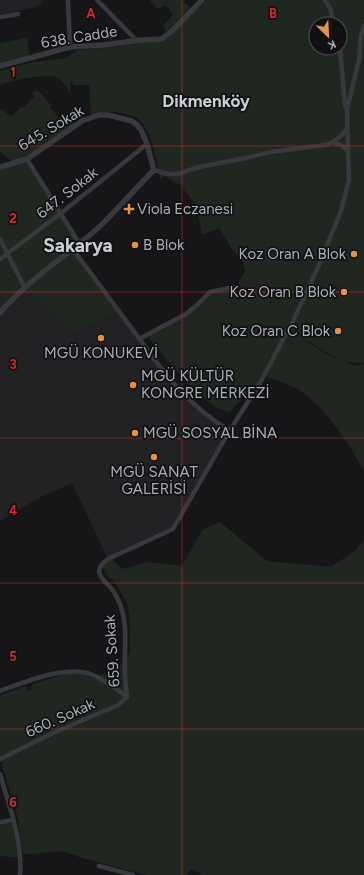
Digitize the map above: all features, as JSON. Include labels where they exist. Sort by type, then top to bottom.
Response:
[{"type":"street","points":[[68,0],[70,47]]},
{"type":"street","points":[[97,0],[136,40]]},
{"type":"street","name":"638. Cadde","points":[[0,66],[70,47],[103,45],[136,40],[162,39],[202,0]]},
{"type":"street","points":[[325,0],[330,8],[332,16]]},
{"type":"street","points":[[0,17],[18,14]]},
{"type":"street","points":[[0,313],[50,265],[96,229],[154,170],[168,174],[178,174],[199,166],[246,158],[270,152],[325,145],[333,142],[341,136],[347,127],[348,101],[357,69],[361,36],[364,25]]},
{"type":"street","points":[[72,248],[157,364],[181,391],[222,426],[230,430],[260,383],[294,319],[319,266],[341,211],[349,180],[347,127],[341,56]]},
{"type":"street","name":"645. Sokak","points":[[0,168],[27,159],[86,119],[99,115],[108,115],[132,121],[141,130],[147,144],[154,170]]},
{"type":"street","points":[[333,142],[343,146],[348,152]]},
{"type":"street","name":"647. Sokak","points":[[0,259],[60,214],[147,144]]},
{"type":"street","points":[[27,159],[78,243]]},
{"type":"street","points":[[0,239],[25,288]]},
{"type":"street","points":[[139,339],[186,314],[210,292],[234,287]]},
{"type":"street","name":"659. Sokak","points":[[127,697],[124,616],[112,589],[101,577],[99,571],[102,562],[173,529],[230,430]]},
{"type":"street","name":"659. Sokak","points":[[0,691],[70,670],[93,675],[127,697]]},
{"type":"street","name":"660. Sokak","points":[[0,759],[51,734],[118,705],[127,697]]},
{"type":"street","points":[[0,774],[13,820],[20,859],[20,875]]},
{"type":"street","points":[[0,822],[13,820]]},
{"type":"street","points":[[99,866],[133,875]]},
{"type":"shaded area","points":[[0,0],[44,0],[37,7],[0,14]]},
{"type":"shaded area","points":[[182,0],[192,10],[167,35],[163,25],[173,15],[166,5],[157,9],[150,1]]},
{"type":"shaded area","points":[[207,0],[364,0],[364,363],[348,362],[333,356],[304,339],[301,341],[304,340],[327,354],[355,366],[364,364],[364,471],[335,425],[326,414],[306,395],[296,388],[265,376],[229,412],[218,408],[207,401],[196,391],[148,337],[157,330],[188,313],[209,295],[227,288],[236,287],[245,271],[243,262],[232,249],[219,228],[202,235],[197,207],[180,184],[175,183],[165,176],[160,179],[153,146],[142,123],[136,117],[121,113],[104,112],[91,115],[89,85],[73,85],[72,78],[70,93],[62,81],[53,76],[30,78],[0,84],[0,71],[33,62],[66,58],[78,50],[163,41]]},
{"type":"shaded area","points":[[27,38],[30,57],[0,65],[0,43]]},
{"type":"shaded area","points":[[36,90],[39,91],[51,105],[50,107],[59,118],[62,116],[63,117],[73,108],[73,122],[76,125],[27,159],[79,243],[72,248],[118,312],[74,334],[25,288],[0,313],[0,167],[13,163],[1,152],[0,153],[0,110],[2,109],[11,117],[35,96],[32,94]]},
{"type":"shaded area","points":[[25,288],[74,334],[118,312],[157,364],[195,404],[230,430],[173,529],[108,559],[72,483],[39,498],[0,521],[0,313]]},
{"type":"shaded area","points":[[220,522],[267,561],[331,567],[356,550],[364,540],[364,875],[203,875],[191,869],[187,875],[147,875],[64,852],[58,851],[23,854],[18,819],[0,758],[0,695],[26,686],[28,691],[33,689],[32,684],[72,672],[94,677],[118,668],[130,653],[129,613],[127,603],[117,585],[105,573],[103,566],[111,558],[122,569],[148,562],[182,566],[202,530]]},
{"type":"shaded area","points":[[13,820],[20,858],[0,856],[0,822]]},
{"type":"place","name":"Viola Eczanesi","points":[[129,209]]},
{"type":"place","name":"B Blok","points":[[135,245]]},
{"type":"place","name":"Koz Oran A Blok","points":[[354,254]]},
{"type":"place","name":"Koz Oran B Blok","points":[[344,292]]},
{"type":"place","name":"Koz Oran C Blok","points":[[338,331]]},
{"type":"place","name":"MGÜ KONUKEVİ","points":[[101,338]]},
{"type":"place","name":"MGÜ KÜLTÜR KONGRE MERKEZİ","points":[[133,385]]},
{"type":"place","name":"MGÜ SOSYAL BİNA","points":[[135,433]]},
{"type":"place","name":"MGÜ SANAT GALERİSİ","points":[[154,457]]},
{"type":"district","name":"Dikmenköy","points":[[206,101]]},
{"type":"district","name":"Sakarya","points":[[78,245]]}]
